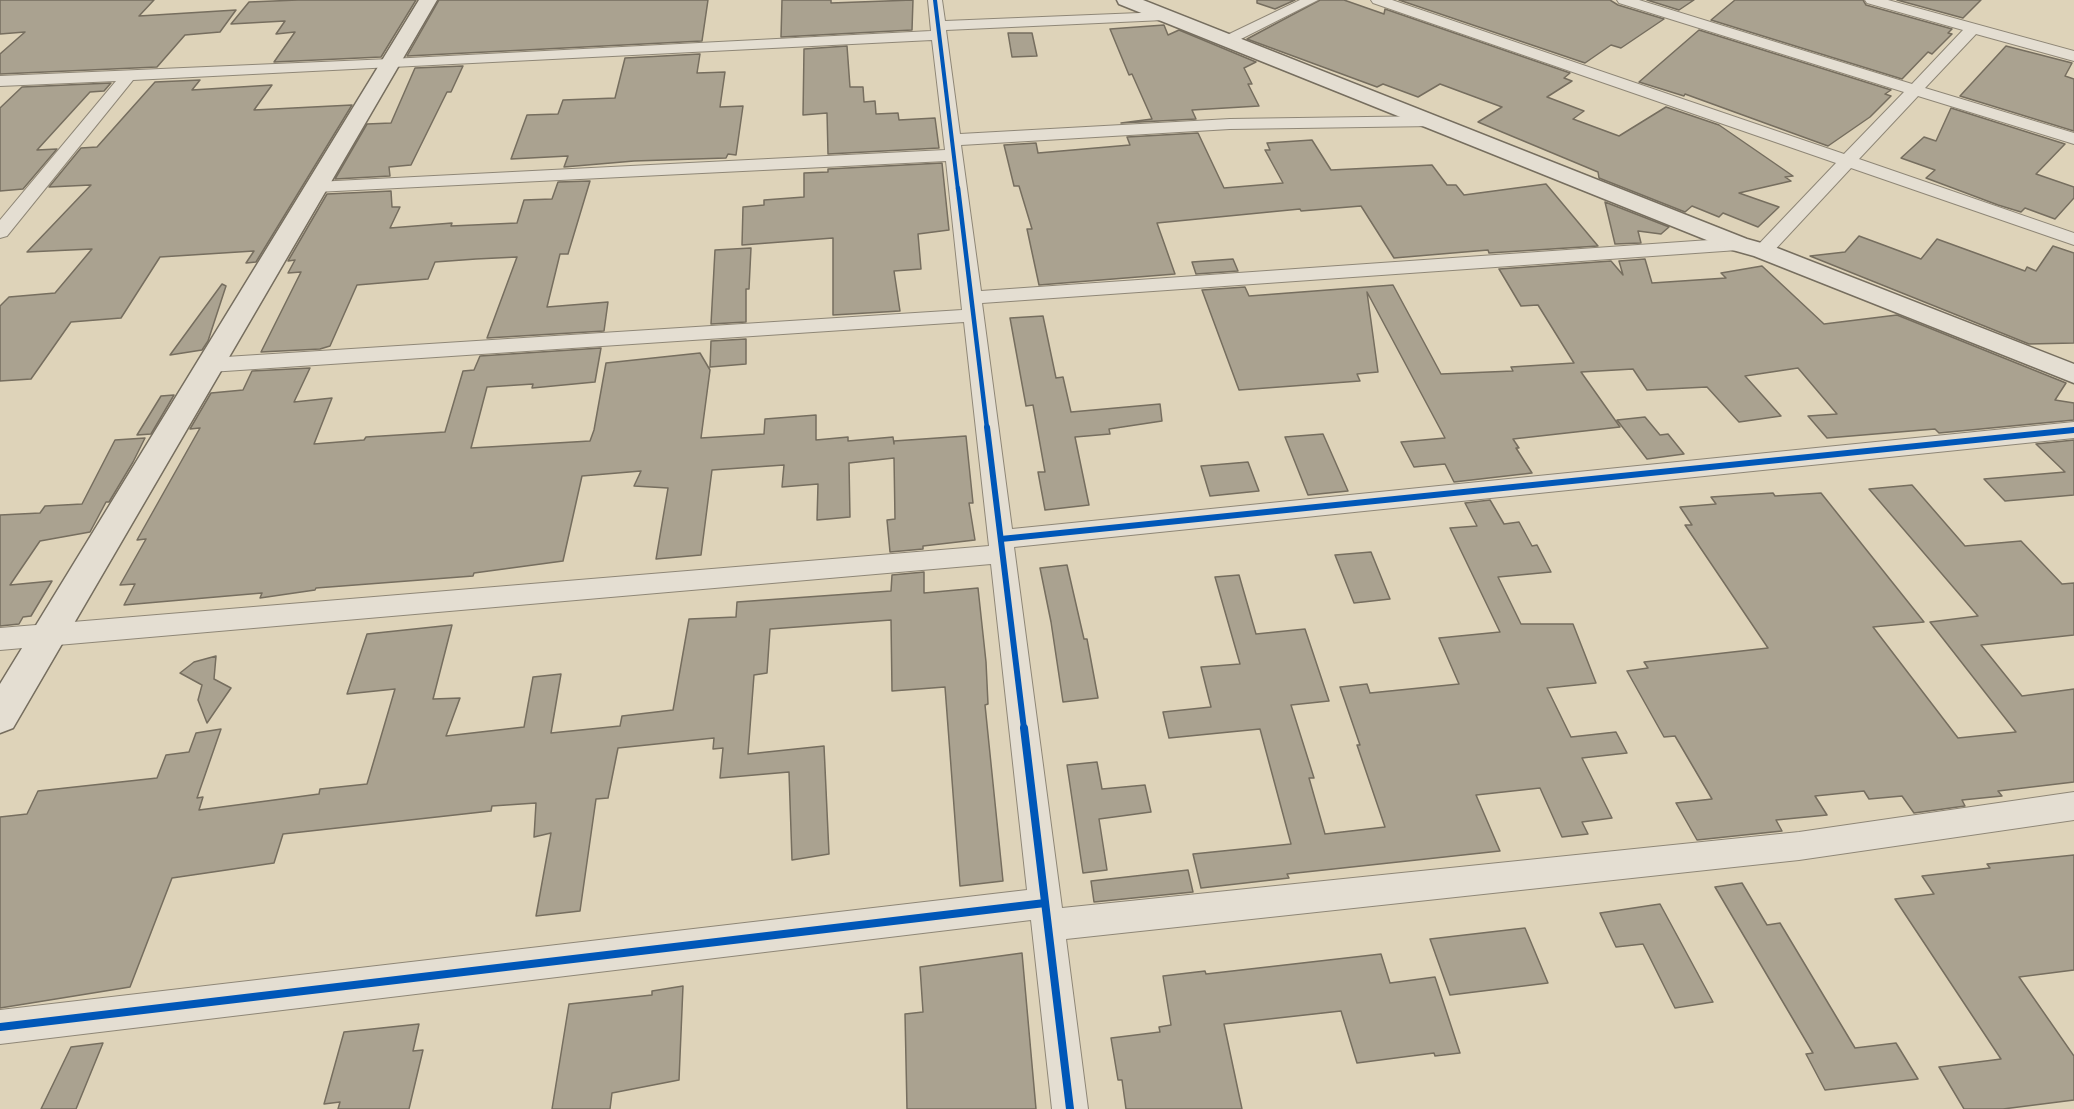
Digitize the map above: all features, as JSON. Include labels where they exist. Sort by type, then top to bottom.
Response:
[{"type":"street","points":[[0,717],[428,0]]},
{"type":"street","points":[[935,0],[1070,1109]]},
{"type":"street","points":[[1126,0],[1738,244],[1763,251],[2074,374]]},
{"type":"street","points":[[1228,40],[1311,0]]},
{"type":"street","points":[[1378,0],[2074,239]]},
{"type":"street","points":[[1624,0],[2074,139]]},
{"type":"street","points":[[1872,0],[2074,56]]},
{"type":"street","points":[[0,81],[390,64],[1164,16]]},
{"type":"street","points":[[1763,251],[1973,28]]},
{"type":"street","points":[[0,232],[128,76]]},
{"type":"street","points":[[316,188],[953,147],[1230,124],[1434,121]]},
{"type":"street","points":[[210,365],[973,307],[1738,244]]},
{"type":"street","points":[[0,639],[1002,546],[2074,430]]},
{"type":"street","points":[[0,1027],[1046,914],[1799,846],[2074,806]]},
{"type":"building","points":[[0,0],[154,0],[139,16],[236,10],[220,32],[185,35],[157,67],[0,74],[0,54],[25,32],[0,34]]},
{"type":"building","points":[[416,0],[381,57],[274,62],[295,32],[276,34],[285,21],[231,24],[249,2]]},
{"type":"building","points":[[439,0],[708,0],[702,41],[407,56]]},
{"type":"building","points":[[782,0],[831,0],[831,3],[913,0],[912,30],[781,37]]},
{"type":"building","points":[[1257,0],[1295,0],[1275,9],[1257,3]]},
{"type":"building","points":[[1320,0],[1344,0],[1384,14],[1385,9],[1570,73],[1564,78],[1572,81],[1547,97],[1584,111],[1573,119],[1619,136],[1666,107],[1719,125],[1793,176],[1785,177],[1791,181],[1739,193],[1779,207],[1758,227],[1723,213],[1719,217],[1692,206],[1685,212],[1599,178],[1598,172],[1478,122],[1502,107],[1440,84],[1418,97],[1383,84],[1377,87],[1247,39]]},
{"type":"building","points":[[1399,0],[1610,0],[1618,5],[1664,19],[1621,48],[1611,45],[1585,63]]},
{"type":"building","points":[[1647,0],[1694,0],[1679,10]]},
{"type":"building","points":[[1735,0],[1863,0],[1866,5],[1952,29],[1948,33],[1952,34],[1932,54],[1928,52],[1902,79],[1711,20]]},
{"type":"building","points":[[1897,0],[1981,0],[1963,18]]},
{"type":"building","points":[[1164,25],[1168,35],[1179,30],[1256,62],[1244,68],[1252,84],[1248,84],[1259,106],[1192,110],[1196,119],[1121,123],[1152,119],[1132,74],[1129,75],[1110,29]]},
{"type":"building","points":[[1699,30],[1891,90],[1885,94],[1891,96],[1870,117],[1828,146],[1685,94],[1684,96],[1639,82]]},
{"type":"building","points":[[1008,33],[1032,33],[1037,56],[1012,57]]},
{"type":"building","points":[[847,46],[850,87],[863,87],[864,102],[875,101],[876,114],[898,113],[899,120],[935,118],[939,148],[828,154],[827,113],[803,115],[804,49]]},
{"type":"building","points":[[2006,46],[2072,63],[2065,76],[2074,79],[2074,131],[1960,96]]},
{"type":"building","points":[[700,54],[697,73],[725,72],[720,107],[743,106],[736,155],[728,154],[726,158],[634,161],[564,167],[568,156],[511,159],[527,115],[558,114],[563,100],[615,98],[625,58]]},
{"type":"building","points":[[463,66],[451,92],[447,92],[411,165],[389,167],[390,176],[335,179],[367,124],[391,123],[415,68]]},
{"type":"building","points":[[200,80],[192,90],[272,85],[254,110],[352,105],[256,262],[246,263],[254,251],[160,257],[121,318],[71,322],[31,379],[0,381],[0,306],[9,297],[55,293],[92,249],[27,252],[91,185],[49,187],[81,148],[97,147],[155,82]]},
{"type":"building","points":[[111,83],[104,91],[90,92],[37,150],[57,149],[23,189],[0,191],[0,108],[22,87]]},
{"type":"building","points":[[1951,108],[2065,144],[2036,174],[2074,187],[2074,198],[2055,219],[2025,208],[2021,212],[1998,205],[1926,178],[1935,170],[1901,158],[1924,137],[1936,141]]},
{"type":"building","points":[[1198,133],[1224,188],[1283,183],[1265,150],[1270,150],[1267,143],[1312,140],[1331,170],[1432,165],[1447,185],[1456,185],[1464,195],[1546,184],[1598,246],[1489,253],[1488,250],[1394,258],[1361,206],[1301,211],[1300,209],[1157,223],[1175,274],[1039,285],[1027,229],[1032,229],[1019,186],[1014,186],[1004,145],[1036,143],[1038,153],[1130,145],[1127,137]]},
{"type":"building","points":[[942,163],[949,230],[918,234],[921,269],[894,271],[900,311],[833,315],[833,238],[742,245],[743,207],[764,205],[764,200],[804,197],[804,173],[828,172],[828,169]]},
{"type":"building","points":[[590,181],[568,254],[560,254],[547,307],[608,302],[604,331],[487,338],[517,257],[476,259],[435,262],[428,279],[357,285],[330,346],[320,349],[261,352],[301,272],[288,273],[295,260],[288,261],[327,194],[391,191],[392,207],[400,207],[390,228],[452,223],[451,226],[517,223],[524,200],[552,199],[558,182]]},
{"type":"building","points":[[1605,202],[1669,227],[1661,234],[1638,231],[1641,243],[1615,244]]},
{"type":"building","points":[[1859,236],[1921,259],[1937,239],[2025,271],[2027,267],[2036,271],[2053,246],[2074,253],[2074,343],[2029,344],[1810,256],[1845,252]]},
{"type":"building","points":[[751,248],[749,289],[746,289],[746,322],[711,324],[715,250]]},
{"type":"building","points":[[1233,259],[1238,271],[1196,274],[1192,262]]},
{"type":"building","points":[[1645,259],[1652,283],[1726,278],[1721,273],[1762,266],[1824,324],[1897,315],[2066,383],[2055,400],[2074,403],[2074,420],[1939,433],[1935,429],[1827,438],[1808,416],[1837,414],[1798,368],[1745,376],[1781,416],[1739,422],[1707,387],[1647,390],[1633,369],[1581,372],[1620,427],[1513,439],[1532,473],[1454,482],[1445,464],[1414,467],[1401,442],[1445,438],[1367,292],[1378,372],[1357,374],[1360,381],[1239,390],[1202,290],[1245,287],[1249,296],[1393,285],[1441,374],[1513,371],[1511,367],[1574,363],[1538,305],[1521,306],[1499,269],[1611,261],[1623,275],[1619,261]]},
{"type":"building","points":[[222,284],[226,286],[208,341],[202,350],[170,355]]},
{"type":"building","points":[[1043,316],[1056,378],[1063,377],[1071,412],[1160,404],[1162,421],[1109,429],[1110,434],[1075,437],[1089,505],[1045,510],[1038,472],[1045,472],[1033,405],[1026,406],[1010,318]]},
{"type":"building","points":[[746,339],[746,364],[710,367],[711,341]]},
{"type":"building","points":[[601,348],[595,382],[532,388],[533,384],[487,387],[471,448],[590,441],[606,363],[700,353],[710,370],[701,438],[764,434],[765,419],[816,415],[816,440],[848,437],[848,441],[893,437],[894,444],[894,441],[966,436],[973,503],[969,503],[975,540],[890,552],[887,520],[895,519],[894,458],[849,463],[850,517],[817,520],[818,484],[782,487],[784,465],[712,470],[701,555],[656,559],[668,488],[634,486],[641,471],[582,476],[563,561],[474,573],[473,576],[316,588],[260,598],[262,593],[124,605],[135,584],[120,585],[146,539],[137,540],[200,428],[190,429],[211,393],[243,390],[252,371],[310,368],[294,402],[332,398],[314,444],[364,440],[366,437],[445,432],[463,371],[474,370],[480,356]]},
{"type":"building","points":[[174,395],[151,434],[137,435],[161,396]]},
{"type":"building","points":[[1645,417],[1660,435],[1668,434],[1684,454],[1647,459],[1617,420]]},
{"type":"building","points":[[1323,434],[1348,491],[1308,495],[1285,437]]},
{"type":"building","points":[[145,438],[90,532],[40,541],[10,585],[52,581],[31,616],[23,617],[19,624],[0,626],[0,515],[40,513],[45,506],[82,504],[115,440]]},
{"type":"building","points":[[2074,440],[2074,495],[2005,501],[1984,479],[2065,472],[2036,444]]},
{"type":"building","points":[[1248,462],[1259,491],[1210,496],[1201,466]]},
{"type":"building","points":[[1912,485],[1965,546],[2021,541],[2062,584],[2074,583],[2074,635],[1981,645],[2022,696],[2074,689],[2074,782],[1998,791],[2002,796],[1962,800],[1965,806],[1914,813],[1902,796],[1869,799],[1864,791],[1815,796],[1827,815],[1776,820],[1782,831],[1697,840],[1676,803],[1712,799],[1675,736],[1664,737],[1627,671],[1648,668],[1644,662],[1768,648],[1685,525],[1692,525],[1680,507],[1716,504],[1711,497],[1821,493],[1924,622],[1873,627],[1958,738],[2016,732],[1930,622],[1978,616],[1869,489]]},
{"type":"building","points":[[1490,500],[1504,524],[1519,522],[1532,546],[1537,545],[1551,572],[1498,577],[1521,624],[1573,624],[1596,683],[1547,688],[1571,737],[1616,732],[1627,753],[1582,758],[1612,818],[1582,822],[1588,834],[1562,837],[1540,788],[1476,795],[1500,851],[1287,874],[1289,878],[1201,888],[1193,854],[1291,844],[1260,729],[1169,738],[1163,712],[1211,707],[1201,667],[1240,664],[1215,577],[1239,575],[1256,634],[1305,629],[1329,701],[1291,705],[1314,778],[1309,778],[1325,834],[1385,827],[1340,687],[1367,684],[1370,693],[1459,684],[1439,638],[1500,632],[1450,528],[1477,526],[1465,503]]},
{"type":"building","points":[[1371,552],[1390,599],[1354,603],[1335,555]]},
{"type":"building","points":[[1067,565],[1084,639],[1087,639],[1098,698],[1063,702],[1040,568]]},
{"type":"building","points":[[924,572],[924,593],[978,588],[986,662],[988,704],[985,705],[1003,881],[960,886],[945,687],[892,691],[891,620],[770,629],[767,673],[754,675],[748,754],[824,746],[829,854],[792,860],[789,772],[720,778],[723,748],[713,749],[714,738],[618,748],[608,798],[596,799],[580,911],[536,916],[551,833],[534,837],[536,803],[492,806],[491,811],[283,834],[274,863],[172,878],[130,987],[0,1008],[0,817],[27,814],[38,791],[157,778],[166,755],[189,752],[196,733],[221,729],[197,798],[203,797],[199,810],[319,794],[320,789],[367,784],[395,689],[347,694],[367,634],[452,625],[433,699],[460,698],[446,736],[524,727],[533,677],[561,674],[551,733],[620,726],[622,716],[673,710],[689,619],[736,617],[737,602],[891,591],[892,575]]},
{"type":"building","points":[[216,656],[214,679],[231,688],[207,723],[198,700],[202,685],[180,673],[194,662]]},
{"type":"building","points":[[1097,762],[1102,789],[1145,785],[1151,812],[1099,819],[1107,870],[1083,873],[1067,765]]},
{"type":"building","points":[[2074,855],[2074,970],[2019,977],[2074,1056],[2074,1100],[2003,1109],[1964,1109],[1939,1067],[2001,1059],[1895,899],[1934,894],[1922,876],[1990,868],[1987,864]]},
{"type":"building","points":[[1188,870],[1193,892],[1094,902],[1091,881]]},
{"type":"building","points":[[1742,883],[1767,925],[1780,923],[1855,1048],[1896,1043],[1918,1079],[1825,1090],[1806,1054],[1813,1053],[1715,887]]},
{"type":"building","points":[[1660,904],[1713,1002],[1675,1008],[1643,944],[1616,947],[1600,913]]},
{"type":"building","points":[[1525,928],[1548,983],[1450,995],[1430,939]]},
{"type":"building","points":[[1022,953],[1036,1109],[907,1109],[905,1014],[923,1012],[920,967]]},
{"type":"building","points":[[1381,954],[1390,983],[1435,977],[1460,1053],[1435,1056],[1434,1053],[1357,1063],[1341,1011],[1224,1024],[1242,1109],[1126,1109],[1122,1080],[1118,1080],[1111,1038],[1160,1032],[1159,1027],[1171,1025],[1163,976],[1205,971],[1206,974]]},
{"type":"building","points":[[683,986],[679,1080],[612,1093],[610,1109],[552,1109],[569,1004],[652,995],[652,991]]},
{"type":"building","points":[[419,1024],[413,1051],[423,1050],[409,1109],[338,1109],[340,1102],[324,1104],[344,1032]]},
{"type":"building","points":[[103,1043],[76,1109],[41,1109],[71,1047]]},
{"type":"cycle path","points":[[935,0],[1070,1109]]},
{"type":"cycle path","points":[[1001,539],[2074,430]]},
{"type":"cycle path","points":[[0,1027],[1045,903]]}]
